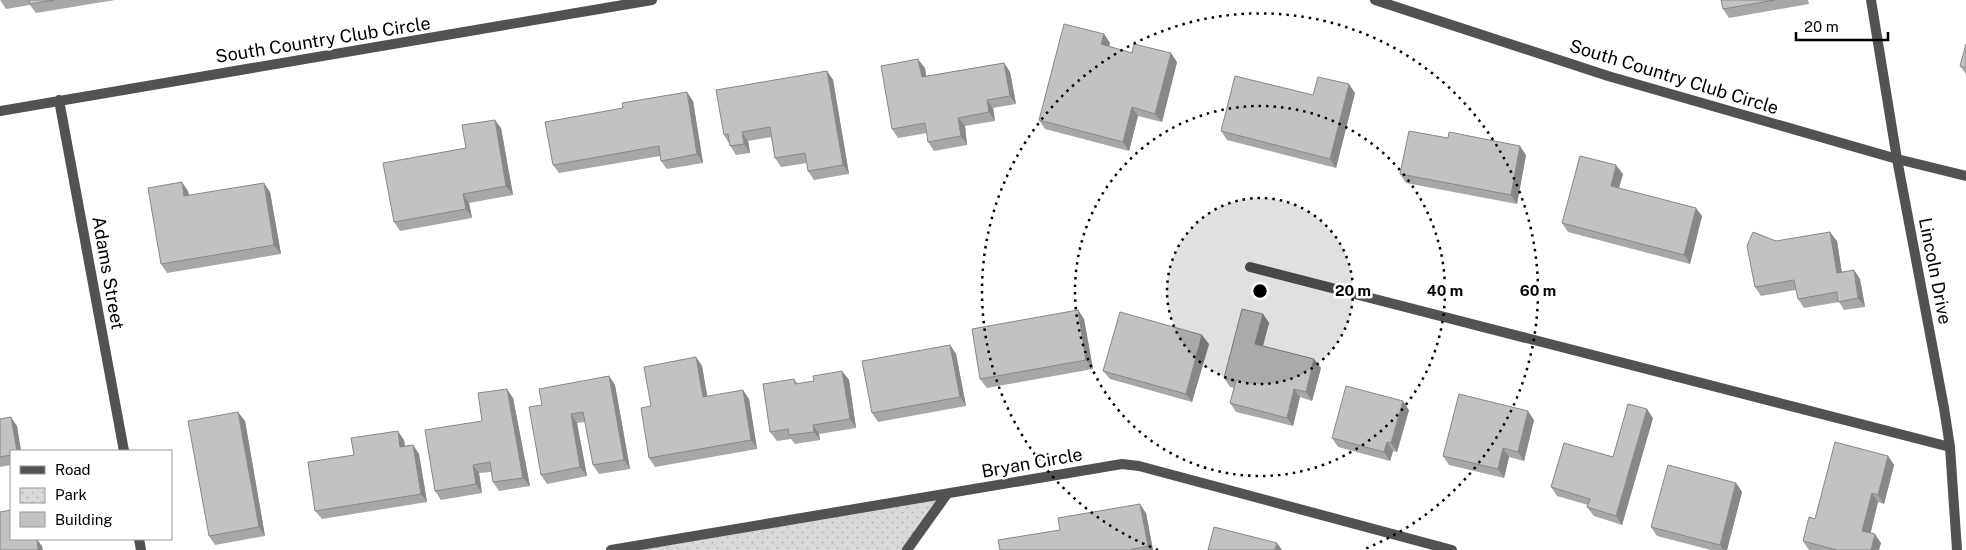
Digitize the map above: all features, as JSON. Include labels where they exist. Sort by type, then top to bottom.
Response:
[{"type":"street","name":"South Country Club Circle","points":[[0,112],[59,100],[652,0]]},
{"type":"street","name":"South Country Club Circle","points":[[1375,0],[1608,76],[1897,159],[1966,176]]},
{"type":"street","name":"Lincoln Drive","points":[[1871,0],[1897,159],[1950,447],[1957,550]]},
{"type":"street","name":"Adams Street","points":[[59,100],[124,450]]},
{"type":"street","points":[[1250,267],[1950,447]]},
{"type":"street","name":"Bryan Circle","points":[[611,550],[1122,464],[1139,466],[1437,548],[1452,550]]},
{"type":"street","points":[[907,550],[947,494]]},
{"type":"green space","points":[[947,494],[907,550],[611,550]]},
{"type":"building","points":[[29,0],[54,0],[30,4]]},
{"type":"building","points":[[1721,0],[1775,0],[1723,9]]},
{"type":"building","points":[[1064,24],[1104,34],[1101,44],[1132,53],[1134,44],[1171,53],[1155,114],[1132,107],[1123,142],[1039,120]]},
{"type":"building","points":[[1966,44],[1966,68],[1960,66]]},
{"type":"building","points":[[918,59],[922,77],[1004,63],[1010,96],[987,100],[989,112],[958,118],[961,136],[928,142],[925,123],[892,129],[881,66]]},
{"type":"building","points":[[827,71],[843,165],[808,171],[805,153],[775,158],[770,127],[742,132],[744,144],[730,146],[728,134],[724,135],[716,90]]},
{"type":"building","points":[[1235,76],[1313,95],[1318,77],[1349,84],[1330,159],[1221,131]]},
{"type":"building","points":[[687,92],[697,154],[661,161],[659,146],[553,165],[545,122],[623,108],[622,103]]},
{"type":"building","points":[[495,120],[506,186],[463,194],[466,209],[394,222],[383,163],[466,148],[462,125]]},
{"type":"building","points":[[1409,131],[1448,138],[1449,132],[1520,146],[1511,195],[1400,174]]},
{"type":"building","points":[[1580,156],[1616,165],[1611,186],[1696,208],[1684,255],[1562,223]]},
{"type":"building","points":[[182,182],[184,196],[264,183],[274,245],[161,264],[148,188]]},
{"type":"building","points":[[1753,232],[1776,241],[1830,232],[1837,273],[1854,270],[1858,298],[1838,302],[1837,292],[1798,299],[1794,280],[1755,287],[1747,246]]},
{"type":"building","points":[[1242,309],[1263,314],[1255,344],[1314,359],[1306,392],[1294,389],[1287,418],[1230,403],[1236,381],[1224,378]]},
{"type":"building","points":[[1078,310],[1086,360],[980,379],[972,329]]},
{"type":"building","points":[[1120,312],[1202,335],[1186,394],[1103,371]]},
{"type":"building","points":[[950,345],[960,397],[872,413],[862,361]]},
{"type":"building","points":[[696,357],[703,397],[743,390],[751,440],[649,458],[641,408],[651,406],[644,367]]},
{"type":"building","points":[[842,371],[850,419],[813,425],[814,432],[789,435],[788,429],[770,432],[763,384],[794,379],[795,384],[814,381],[813,376]]},
{"type":"building","points":[[609,376],[624,460],[593,465],[583,412],[571,414],[580,467],[541,475],[529,407],[542,405],[539,389]]},
{"type":"building","points":[[1346,386],[1403,401],[1391,443],[1387,442],[1384,452],[1332,438]]},
{"type":"building","points":[[507,389],[523,478],[493,482],[490,462],[473,465],[476,484],[435,491],[425,430],[482,421],[478,393]]},
{"type":"building","points":[[1459,394],[1528,411],[1518,452],[1503,448],[1498,469],[1443,456]]},
{"type":"building","points":[[1628,404],[1647,409],[1616,516],[1587,507],[1590,499],[1551,487],[1564,443],[1613,457]]},
{"type":"building","points":[[238,412],[259,527],[209,536],[188,421]]},
{"type":"building","points":[[11,417],[17,450],[10,450],[10,455],[0,457],[0,419]]},
{"type":"building","points":[[398,431],[400,447],[413,445],[421,494],[315,511],[308,462],[354,455],[351,438]]},
{"type":"building","points":[[1835,442],[1888,456],[1878,495],[1872,493],[1862,531],[1875,534],[1871,550],[1837,550],[1803,541],[1809,517],[1815,519]]},
{"type":"building","points":[[1668,465],[1736,483],[1720,545],[1651,527]]},
{"type":"building","points":[[1140,504],[1148,546],[1129,550],[1000,550],[998,540],[1060,530],[1058,518]]},
{"type":"building","points":[[10,510],[10,540],[37,540],[38,550],[0,550],[0,512]]},
{"type":"building","points":[[1214,527],[1277,543],[1275,550],[1208,550]]}]
